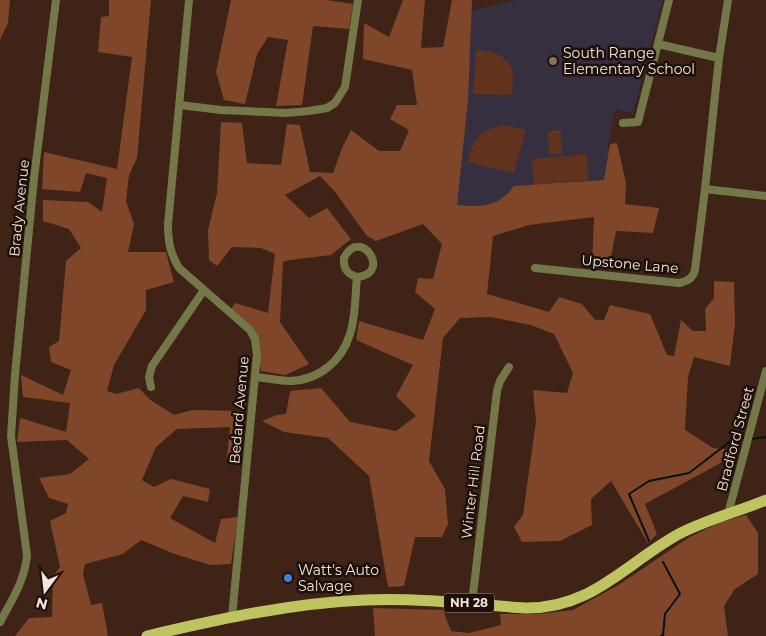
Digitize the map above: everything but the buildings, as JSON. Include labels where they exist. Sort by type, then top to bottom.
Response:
[{"type":"main road","name":"NH 28","points":[[148,636],[179,632],[232,617],[340,601],[423,600],[537,608],[572,602],[603,586],[648,553],[680,534],[766,500]]},
{"type":"street","name":"Brady Avenue","points":[[0,622],[20,586],[27,555],[11,436],[34,178],[56,0]]},
{"type":"street","name":"Bedard Avenue","points":[[190,0],[168,224],[168,245],[173,258],[180,268],[250,330],[255,339],[258,362],[232,617]]},
{"type":"street","points":[[180,105],[286,113],[327,108],[336,103],[345,88],[358,0]]},
{"type":"street","points":[[623,123],[638,122],[669,0]]},
{"type":"street","name":"Upstone Lane","points":[[535,268],[679,283],[685,282],[694,275],[719,58],[728,0]]},
{"type":"street","points":[[658,44],[719,58]]},
{"type":"street","points":[[705,189],[766,196]]},
{"type":"street","points":[[256,376],[288,381],[301,380],[318,374],[335,361],[351,334],[357,276]]},
{"type":"street","points":[[151,387],[149,377],[152,366],[204,290]]},
{"type":"street","name":"Winter Hill Road","points":[[472,603],[497,391],[500,381],[509,367]]},
{"type":"street","name":"Bradford Street","points":[[728,514],[766,371]]},
{"type":"shaded area","points":[[0,0],[10,0],[8,23],[0,40]]},
{"type":"shaded area","points":[[109,0],[151,0],[137,158],[129,175],[126,201],[134,224],[128,252],[166,252],[174,282],[146,290],[146,310],[114,365],[107,391],[116,394],[139,388],[149,399],[174,415],[192,410],[243,411],[240,457],[227,457],[230,427],[177,429],[156,447],[142,480],[154,487],[171,479],[210,489],[208,502],[183,496],[170,518],[215,543],[221,519],[238,517],[231,564],[210,565],[172,553],[141,540],[123,554],[85,564],[83,574],[91,605],[102,603],[108,636],[15,636],[29,618],[52,617],[53,576],[60,567],[50,521],[66,513],[68,504],[49,498],[39,478],[70,474],[89,459],[67,440],[17,442],[20,418],[66,432],[70,403],[23,397],[21,375],[63,395],[71,370],[51,362],[49,347],[59,341],[66,261],[81,248],[69,229],[43,221],[43,200],[88,202],[102,212],[107,178],[86,173],[80,192],[42,189],[44,152],[117,169],[132,57],[98,52],[101,17],[109,16]]},
{"type":"shaded area","points":[[231,0],[327,0],[353,4],[349,29],[313,26],[302,105],[276,106],[288,40],[268,37],[257,54],[245,104],[224,100],[216,72]]},
{"type":"shaded area","points":[[403,0],[425,0],[421,48],[443,47],[452,0],[472,0],[468,100],[457,205],[482,206],[495,202],[501,199],[514,186],[604,180],[610,144],[617,143],[626,183],[625,204],[659,208],[653,233],[616,231],[609,268],[592,265],[594,217],[529,225],[493,236],[487,294],[549,312],[559,297],[582,304],[595,320],[604,320],[610,305],[650,314],[667,355],[674,356],[681,320],[693,331],[706,331],[705,309],[714,298],[714,281],[734,282],[735,323],[730,366],[694,357],[688,377],[685,430],[713,448],[738,451],[717,465],[645,504],[657,534],[648,543],[611,481],[591,499],[592,525],[560,541],[522,542],[514,527],[523,515],[536,421],[533,390],[567,393],[573,373],[554,334],[531,325],[491,317],[460,318],[443,338],[429,461],[445,489],[448,524],[442,537],[415,537],[404,586],[388,587],[369,476],[328,438],[284,432],[262,421],[277,415],[286,414],[290,391],[321,388],[350,422],[396,431],[416,416],[396,396],[413,365],[356,340],[359,321],[423,340],[435,309],[415,292],[418,278],[433,279],[442,244],[423,224],[376,241],[367,236],[335,192],[320,176],[285,195],[309,218],[327,208],[351,239],[331,255],[283,262],[280,322],[309,364],[285,375],[261,371],[254,328],[231,309],[235,303],[268,313],[275,254],[261,248],[232,247],[217,266],[209,260],[208,230],[217,193],[221,122],[242,123],[247,163],[281,165],[287,124],[300,125],[310,172],[333,173],[351,130],[379,151],[400,151],[409,130],[390,119],[397,105],[417,105],[412,70],[363,59],[364,23],[389,37]]},
{"type":"shaded area","name":"South Range Elementary School","points":[[517,0],[663,0],[633,113],[615,110],[608,145],[610,186],[451,210],[463,12]]},
{"type":"shaded area","points":[[476,50],[500,55],[509,63],[513,75],[512,95],[473,94]]},
{"type":"shaded area","points":[[505,125],[526,130],[514,173],[468,162],[475,141],[479,136],[489,130]]},
{"type":"shaded area","points":[[561,130],[562,154],[549,154],[548,131]]},
{"type":"shaded area","points":[[587,154],[589,180],[534,185],[532,159]]},
{"type":"shaded area","points":[[746,515],[758,533],[758,574],[735,589],[724,606],[728,636],[375,636],[373,608],[443,610],[451,631],[469,633],[501,625],[500,614],[539,614],[573,610],[620,584],[688,538],[720,522]]},
{"type":"waterway","points":[[649,541],[629,494],[649,481],[689,473],[736,437],[746,438]]},
{"type":"waterway","points":[[751,439],[766,437]]},
{"type":"waterway","points":[[661,636],[663,635],[665,614],[680,594],[663,562]]},
{"type":"place","name":"South Range Elementary School","points":[[553,61]]},
{"type":"place","name":"Watt's Auto Salvage","points":[[288,578]]}]
